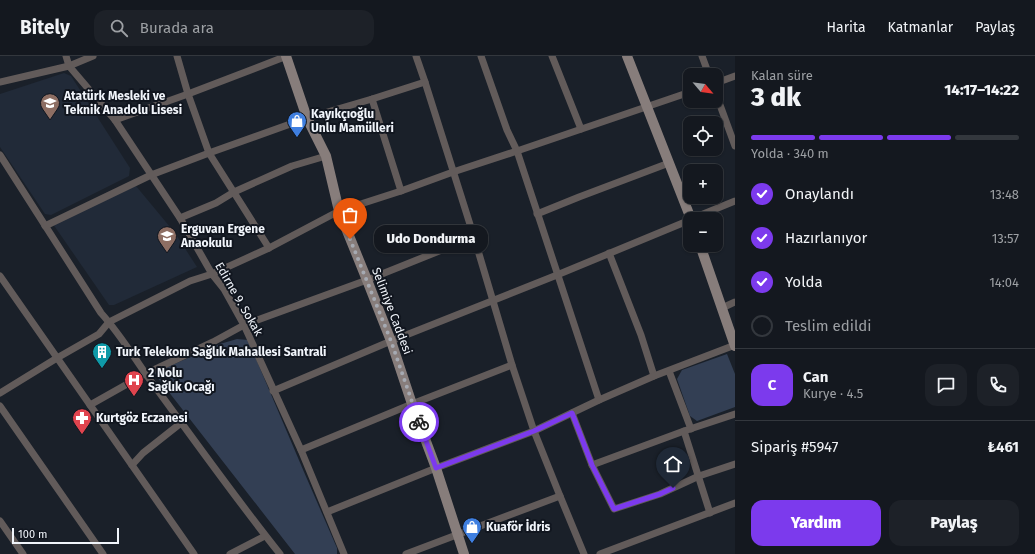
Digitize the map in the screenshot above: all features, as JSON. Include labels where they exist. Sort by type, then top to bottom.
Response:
[{"type":"street","name":"Edirne 9. Sokak","points":[[66,56],[69,66],[114,120],[180,218],[212,274],[224,289],[244,325],[301,450],[344,554]]},
{"type":"street","points":[[0,82],[69,66],[93,56]]},
{"type":"street","points":[[176,56],[209,152],[269,248]]},
{"type":"street","points":[[114,120],[188,94],[286,56]]},
{"type":"street","name":"Selimiye Caddesi","points":[[286,56],[307,118],[326,156],[339,212],[391,341],[412,404],[436,468],[464,554]]},
{"type":"street","points":[[416,56],[534,431],[584,554]]},
{"type":"street","points":[[481,56],[507,130],[517,151],[599,400]]},
{"type":"street","points":[[552,56],[581,129]]},
{"type":"street","points":[[626,56],[688,212]]},
{"type":"street","points":[[702,56],[706,68]]},
{"type":"street","points":[[723,80],[735,76]]},
{"type":"street","points":[[45,226],[151,175],[209,152],[307,118],[425,82]]},
{"type":"street","points":[[0,393],[99,334],[109,322],[190,281],[212,274],[269,248],[339,212],[683,94]]},
{"type":"street","points":[[372,99],[401,191]]},
{"type":"street","points":[[721,108],[735,146]]},
{"type":"street","points":[[0,155],[101,313],[265,536],[280,554]]},
{"type":"street","points":[[180,218],[216,203],[234,192],[292,166],[326,156]]},
{"type":"street","points":[[537,214],[669,163]]},
{"type":"street","points":[[708,212],[735,201]]},
{"type":"street","points":[[273,391],[391,341],[558,276],[683,222]]},
{"type":"street","points":[[90,405],[145,374],[213,342],[244,325],[367,280],[474,237]]},
{"type":"street","points":[[327,512],[436,468],[534,431],[654,376],[735,346],[702,252]]},
{"type":"street","points":[[610,253],[641,335],[654,376]]},
{"type":"street","points":[[0,276],[194,554]]},
{"type":"street","points":[[722,308],[735,302]]},
{"type":"street","points":[[301,450],[512,365]]},
{"type":"street","points":[[669,371],[688,430],[710,513]]},
{"type":"street","points":[[0,406],[103,554]]},
{"type":"street","points":[[572,413],[592,465],[614,509],[660,494],[699,476],[735,464]]},
{"type":"street","points":[[592,465],[735,414]]},
{"type":"street","points":[[132,465],[143,454],[182,423]]},
{"type":"street","points":[[406,554],[560,496]]},
{"type":"street","points":[[600,554],[735,503]]},
{"type":"street","points":[[0,521],[23,554]]},
{"type":"street","points":[[230,554],[265,536]]},
{"type":"shaded area","name":"Atatürk Mesleki ve Teknik Anadolu Lisesi","points":[[64,73],[71,76],[130,168],[129,176],[51,215],[45,214],[0,147],[0,94]]},
{"type":"shaded area","points":[[136,186],[175,233],[197,267],[114,305],[109,305],[53,224]]},
{"type":"shaded area","points":[[237,339],[248,340],[337,548],[337,554],[295,554],[154,373],[220,344]]},
{"type":"shaded area","points":[[727,354],[735,374],[735,407],[697,421],[690,416],[677,379],[682,370]]},
{"type":"way so far","points":[[350,239],[391,341],[419,422]]},
{"type":"place","name":"Atatürk Mesleki ve Teknik Anadolu Lisesi","points":[[50,120]]},
{"type":"place","name":"Kayıkçıoğlu Unlu Mamülleri","points":[[297,138]]},
{"type":"place","name":"Udo Dondurma","points":[[350,239]]},
{"type":"place","name":"Erguvan Ergene Anaokulu","points":[[167,253]]},
{"type":"place","name":"Turk Telekom Sağlık Mahallesi Santrali","points":[[102,369]]},
{"type":"place","name":"2 Nolu Sağlık Ocağı","points":[[134,397]]},
{"type":"place","name":"Kurtgöz Eczanesi","points":[[82,435]]},
{"type":"place","name":"Kuaför İdris","points":[[472,544]]},
{"type":"route","points":[[419,422],[436,468],[534,431],[572,413],[592,465],[614,509],[660,494],[673,488]]}]
